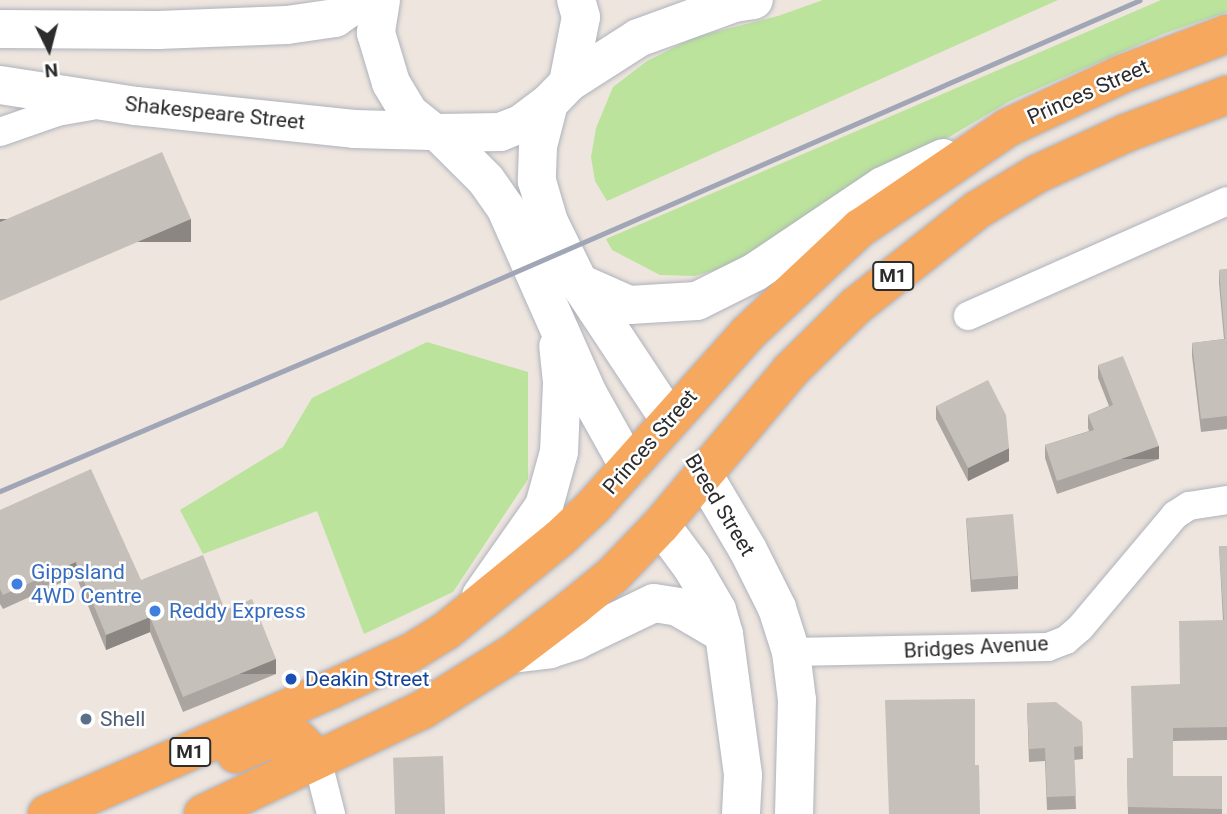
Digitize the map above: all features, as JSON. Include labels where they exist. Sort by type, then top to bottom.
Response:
[{"type":"highway","name":"Princes Street","points":[[47,814],[412,652],[446,631],[560,538],[629,467],[668,419],[748,333],[860,228],[1007,128],[1120,75],[1227,34]]},
{"type":"highway","name":"M1","points":[[203,814],[422,710],[512,654],[613,575],[661,526],[790,371],[856,306],[977,210],[1037,174],[1126,132],[1227,94]]},
{"type":"highway","name":"Breed Street","points":[[668,419],[703,474]]},
{"type":"highway","points":[[629,467],[661,526]]},
{"type":"highway","points":[[94,814],[265,741],[298,739],[317,759]]},
{"type":"main road","points":[[0,29],[158,30],[287,25],[335,18],[361,0]]},
{"type":"main road","points":[[381,0],[376,33],[388,75],[409,113],[435,132],[486,180],[506,209],[587,392],[629,467]]},
{"type":"main road","name":"Breed Street","points":[[576,0],[581,18],[559,93],[538,146],[537,181],[549,222],[579,284],[668,419]]},
{"type":"main road","name":"Shakespeare Street","points":[[0,85],[136,106],[354,128],[500,132],[520,124],[638,38],[734,3],[754,0]]},
{"type":"main road","points":[[579,284],[629,305],[697,301],[755,272],[883,186],[1007,128]]},
{"type":"main road","points":[[475,605],[544,506],[556,462],[562,382],[555,320]]},
{"type":"main road","name":"Breed Street","points":[[703,474],[771,596],[791,652],[797,700],[794,814]]},
{"type":"main road","points":[[661,526],[692,567],[717,610],[724,634],[743,775],[741,814]]},
{"type":"main road","points":[[512,654],[550,649],[577,640],[654,603],[678,607],[724,634]]},
{"type":"street","points":[[0,132],[80,106],[136,106]]},
{"type":"street","points":[[968,316],[1227,201]]},
{"type":"street","name":"Bridges Avenue","points":[[791,652],[1048,647],[1066,640],[1080,628],[1175,515],[1189,506],[1227,500]]},
{"type":"street","points":[[317,759],[331,814]]},
{"type":"green space","points":[[823,0],[1058,0],[607,201],[595,181],[591,157],[596,128],[613,87],[647,61],[695,37],[778,16]]},
{"type":"green space","points":[[1161,0],[1227,0],[1227,12],[1163,34],[1010,101],[733,265],[695,276],[660,275],[612,250],[606,239]]},
{"type":"green space","points":[[427,342],[528,372],[528,479],[453,592],[364,634],[317,511],[203,554],[180,510],[283,447],[312,398]]},
{"type":"building","points":[[162,152],[191,219],[0,301],[0,222]]},
{"type":"building","points":[[1227,269],[1227,416],[1201,419],[1192,343],[1225,339],[1219,270]]},
{"type":"building","points":[[1123,356],[1159,446],[1057,481],[1045,445],[1094,430],[1088,415],[1113,405],[1098,365]]},
{"type":"building","points":[[988,380],[1006,415],[1009,448],[968,468],[936,406]]},
{"type":"building","points":[[91,469],[141,580],[203,555],[225,610],[252,599],[276,659],[183,697],[150,617],[106,635],[76,562],[3,595],[0,589],[0,510]]},
{"type":"building","points":[[1013,514],[1018,576],[972,580],[966,518]]},
{"type":"building","points":[[1219,546],[1227,546],[1227,727],[1173,728],[1173,776],[1222,776],[1222,809],[1128,807],[1127,758],[1133,758],[1131,686],[1180,684],[1179,621],[1224,620]]},
{"type":"building","points":[[975,699],[975,765],[979,765],[980,814],[889,814],[885,700]]},
{"type":"building","points":[[1056,702],[1082,722],[1083,746],[1074,747],[1076,796],[1047,797],[1045,748],[1029,749],[1027,703]]},
{"type":"building","points":[[443,756],[445,814],[395,814],[393,758]]},
{"type":"railway","points":[[0,491],[439,305],[1140,0]]},
{"type":"place","name":"Gippsland 4WD Centre","points":[[17,584]]},
{"type":"place","name":"Reddy Express","points":[[155,611]]},
{"type":"place","name":"Deakin Street","points":[[291,679]]},
{"type":"place","name":"Shell","points":[[86,719]]}]
